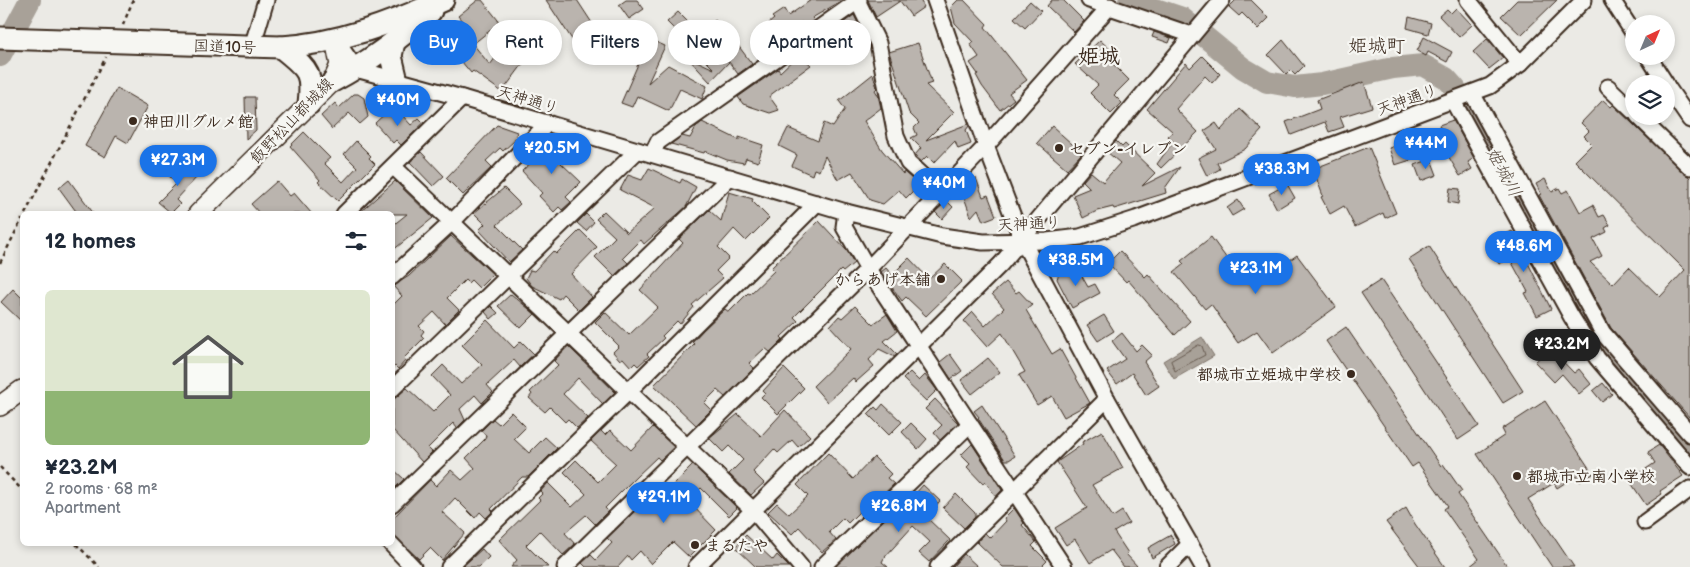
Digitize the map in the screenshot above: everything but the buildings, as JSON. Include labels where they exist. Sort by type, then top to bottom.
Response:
[{"type":"highway","name":"国道10号","points":[[0,38],[107,48],[281,47],[313,45],[401,18],[442,0]]},
{"type":"highway","points":[[333,81],[356,69],[394,42],[442,0]]},
{"type":"highway","points":[[394,42],[391,56],[397,81]]},
{"type":"highway","points":[[281,47],[307,70],[311,84],[309,104]]},
{"type":"main road","name":"飯野松山都城線","points":[[201,211],[333,81],[340,64],[335,39]]},
{"type":"main road","points":[[0,406],[20,391]]},
{"type":"street","points":[[252,47],[266,0]]},
{"type":"street","points":[[395,386],[509,276],[645,152],[858,0],[878,43],[896,136],[908,163],[940,193]]},
{"type":"street","points":[[935,0],[986,146],[1022,240],[1107,399],[1203,567]]},
{"type":"street","points":[[1089,0],[1192,36]]},
{"type":"street","points":[[696,567],[1022,240],[1222,0]]},
{"type":"street","points":[[1468,0],[1520,64]]},
{"type":"street","name":"天神通り","points":[[356,69],[548,123],[846,212],[908,228],[942,236],[983,242],[1047,241],[1080,237],[1136,219],[1490,86],[1520,64],[1584,0]]},
{"type":"street","points":[[1612,0],[1625,20]]},
{"type":"street","points":[[565,567],[868,270],[986,146],[1110,6]]},
{"type":"street","points":[[335,39],[356,69]]},
{"type":"street","points":[[1608,87],[1625,103]]},
{"type":"street","points":[[1470,94],[1603,332],[1690,434]]},
{"type":"street","points":[[347,211],[462,98]]},
{"type":"street","points":[[1675,99],[1690,120]]},
{"type":"street","points":[[1453,101],[1571,316],[1597,358],[1690,467]]},
{"type":"street","points":[[395,274],[452,222],[548,123]]},
{"type":"street","points":[[1648,125],[1690,167]]},
{"type":"street","points":[[394,167],[753,510],[801,567]]},
{"type":"street","points":[[395,501],[730,177]]},
{"type":"street","points":[[448,567],[629,391],[817,203]]},
{"type":"street","points":[[846,212],[844,227],[868,270],[1015,490],[1060,565]]},
{"type":"street","points":[[938,567],[1107,399]]},
{"type":"street","points":[[822,567],[970,424]]},
{"type":"street","points":[[1645,522],[1690,489]]},
{"type":"street","points":[[1167,567],[1190,544]]},
{"type":"street","points":[[393,546],[413,567]]},
{"type":"path","points":[[122,27],[133,0]]},
{"type":"path","points":[[26,211],[107,48]]},
{"type":"path","points":[[0,263],[20,223]]},
{"type":"path","points":[[0,467],[20,488]]},
{"type":"path","points":[[78,546],[99,567]]},
{"type":"water","points":[[1202,337],[1214,356],[1174,379],[1163,361]]},
{"type":"waterway","points":[[0,56],[30,0]]},
{"type":"waterway","name":"姫城川","points":[[1129,0],[1182,18],[1243,68],[1267,82],[1295,87],[1322,84],[1393,68],[1423,65],[1446,78],[1474,117],[1545,250],[1599,345],[1632,389],[1690,452]]},
{"type":"place","name":"神田川グルメ館","points":[[133,121]]},
{"type":"place","name":"セブン-イレブン","points":[[1059,148]]},
{"type":"place","name":"からあげ本舗","points":[[941,279]]},
{"type":"place","name":"都城市立姫城中学校","points":[[1351,374]]},
{"type":"place","name":"都城市立南小学校","points":[[1517,476]]},
{"type":"place","name":"まるたや","points":[[695,545]]},
{"type":"district","name":"姫城町","points":[[1377,45]]},
{"type":"district","name":"姫城","points":[[1099,56]]}]
